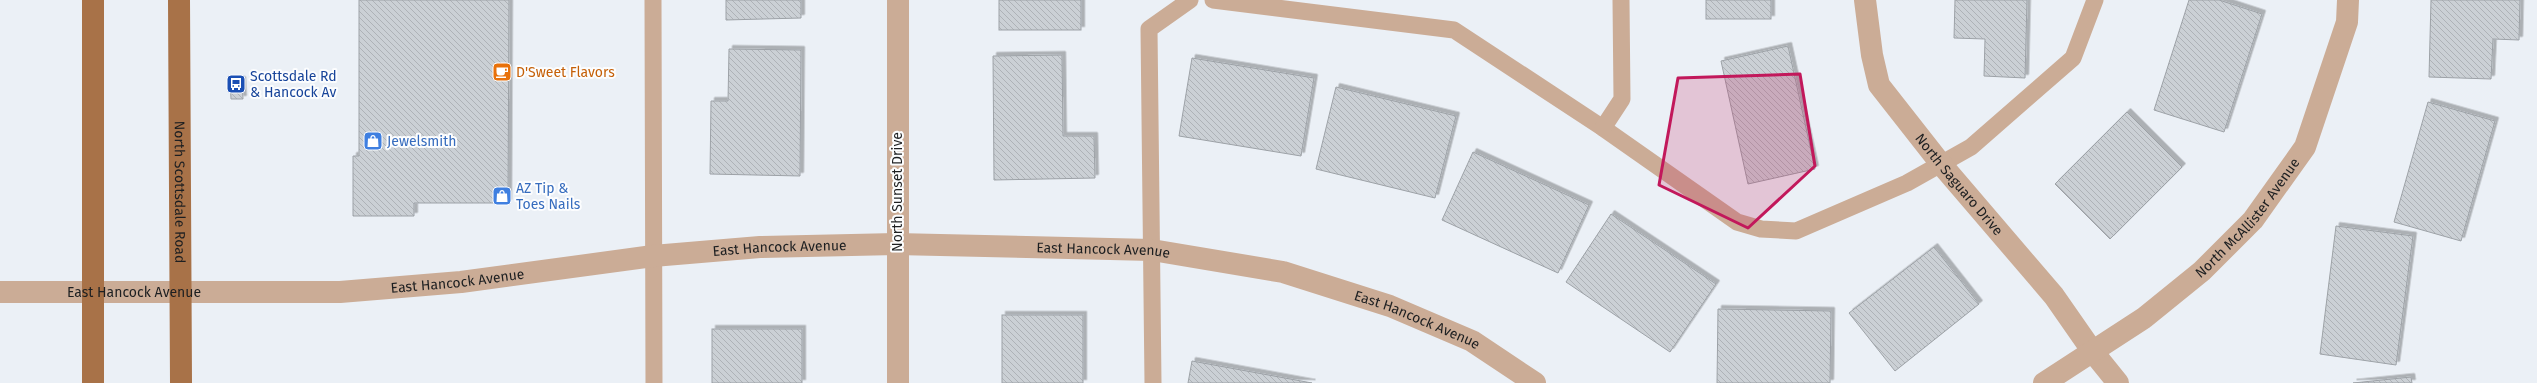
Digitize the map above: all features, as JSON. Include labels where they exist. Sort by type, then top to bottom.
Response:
[{"type":"main road","points":[[93,0],[93,383]]},
{"type":"main road","name":"North Scottsdale Road","points":[[179,0],[181,383]]},
{"type":"street","name":"North Sunset Drive","points":[[898,0],[896,244],[898,383]]},
{"type":"street","name":"North Saguaro Drive","points":[[1865,0],[1872,55],[1880,85],[1941,164],[2054,296],[2093,352]]},
{"type":"street","name":"North McAllister Avenue","points":[[2093,352],[2144,318],[2202,271],[2253,220],[2305,147],[2347,22],[2348,0]]},
{"type":"street","name":"East Hancock Avenue","points":[[0,292],[340,292],[462,282],[653,256],[760,247],[896,244],[1152,250],[1283,272],[1390,306],[1472,341],[1535,383]]},
{"type":"street","points":[[2044,383],[2093,352],[2118,383]]},
{"type":"lane","points":[[652,0],[654,383]]},
{"type":"lane","points":[[1153,383],[1149,29],[1190,0]]},
{"type":"lane","points":[[1213,0],[1454,30],[1603,128],[1738,222],[1761,229],[1796,231],[1907,183],[1970,147],[2073,58],[2095,0]]},
{"type":"lane","points":[[1603,128],[1622,99],[1621,0]]},
{"type":"highlighted area","points":[[1800,74],[1815,166],[1748,228],[1659,185],[1678,78]]},
{"type":"building","points":[[359,0],[509,0],[508,203],[414,203],[414,216],[353,216],[353,156],[359,156]]},
{"type":"building","points":[[726,0],[801,0],[801,18],[726,20]]},
{"type":"building","points":[[999,0],[1081,0],[1081,30],[999,30]]},
{"type":"building","points":[[1706,0],[1771,0],[1771,19],[1706,19]]},
{"type":"building","points":[[1955,0],[2027,0],[2025,78],[1984,76],[1985,39],[1954,38]]},
{"type":"building","points":[[2189,0],[2219,0],[2262,14],[2224,132],[2154,110]]},
{"type":"building","points":[[2431,0],[2520,0],[2519,40],[2493,39],[2491,79],[2429,77]]},
{"type":"building","points":[[1788,46],[1815,169],[1748,184],[1721,61]]},
{"type":"building","points":[[729,49],[801,50],[800,176],[710,174],[711,101],[728,101]]},
{"type":"building","points":[[1062,55],[1063,136],[1094,136],[1095,178],[994,180],[993,56]]},
{"type":"building","points":[[1192,58],[1314,78],[1301,156],[1179,136]]},
{"type":"building","points":[[230,80],[242,80],[243,99],[231,99]]},
{"type":"building","points":[[1336,87],[1456,116],[1435,198],[1316,169]]},
{"type":"building","points":[[2428,102],[2495,121],[2461,241],[2394,222]]},
{"type":"building","points":[[2127,112],[2182,167],[2110,239],[2055,184]]},
{"type":"building","points":[[1473,152],[1589,205],[1558,273],[1442,220]]},
{"type":"building","points":[[1611,214],[1716,284],[1670,352],[1566,282]]},
{"type":"building","points":[[2336,226],[2413,236],[2396,365],[2320,354]]},
{"type":"building","points":[[1934,247],[1979,304],[1895,371],[1849,313]]},
{"type":"building","points":[[1718,309],[1831,311],[1830,383],[1717,383]]},
{"type":"building","points":[[1002,315],[1083,315],[1083,383],[1002,383]]},
{"type":"building","points":[[712,329],[802,329],[802,383],[712,383]]},
{"type":"building","points":[[1192,361],[1312,383],[1188,383]]},
{"type":"building","points":[[2411,377],[2412,383],[2353,383]]},
{"type":"place","name":"D'Sweet Flavors","points":[[502,72]]},
{"type":"place","name":"Scottsdale Rd & Hancock Av","points":[[236,84]]},
{"type":"place","name":"Jewelsmith","points":[[373,141]]},
{"type":"place","name":"AZ Tip & Toes Nails","points":[[502,196]]}]
